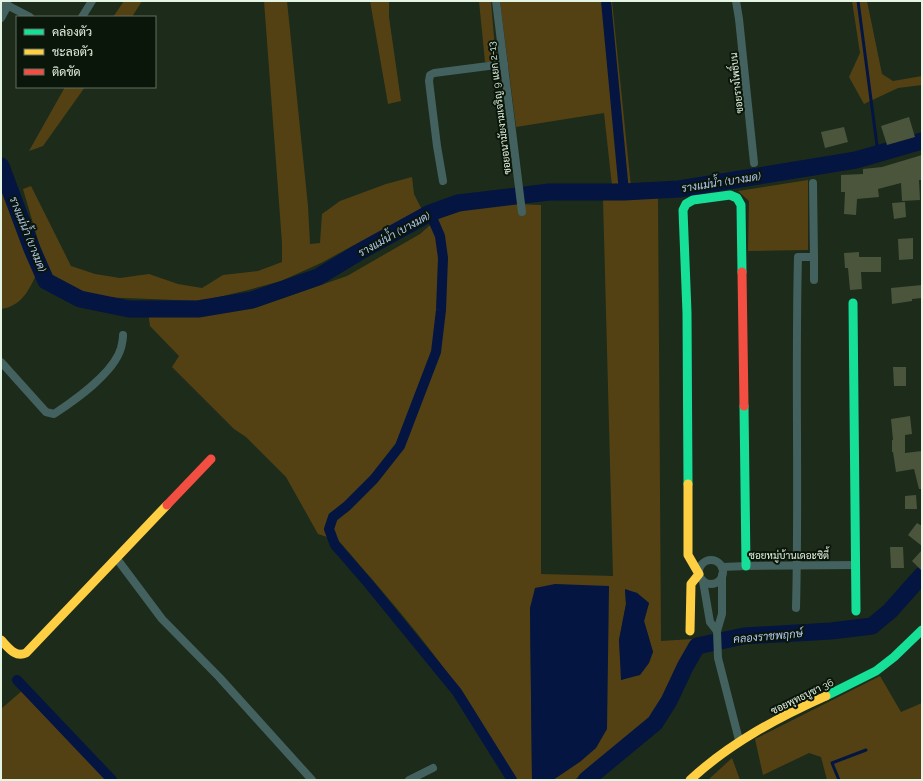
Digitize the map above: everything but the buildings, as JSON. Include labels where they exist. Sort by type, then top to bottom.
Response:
[{"type":"street","points":[[83,16],[92,1]]},
{"type":"street","name":"ซอยอนามัยงามเจริญ 9 แยก 2-13","points":[[496,1],[522,212]]},
{"type":"street","name":"ซอยรางโพธิ์บน","points":[[736,1],[754,163]]},
{"type":"street","points":[[1,18],[10,4],[28,16]]},
{"type":"street","points":[[443,181],[436,139],[429,81],[430,75],[434,73],[504,64]]},
{"type":"street","points":[[813,183],[814,280]]},
{"type":"street","points":[[701,577],[688,555],[687,313],[683,210],[686,204],[693,200],[730,195],[737,198],[741,205],[746,566]]},
{"type":"street","points":[[796,608],[798,258],[814,257]]},
{"type":"street","points":[[853,303],[856,611]]},
{"type":"street","points":[[1,362],[46,412],[54,414],[94,385],[116,359],[121,348],[123,335]]},
{"type":"street","points":[[1,640],[14,654],[22,655],[26,653],[212,459]]},
{"type":"street","points":[[116,559],[162,619],[219,677],[312,780]]},
{"type":"street","points":[[718,634],[710,622],[701,577],[700,566],[706,560],[717,561],[722,571],[722,614],[718,634],[718,658],[739,740]]},
{"type":"street","name":"ซอยหมู่บ้านเดอะซิตี้","points":[[701,577],[706,583],[714,583],[720,579],[722,571],[746,566],[856,565]]},
{"type":"street","points":[[690,631],[691,584],[701,577]]},
{"type":"street","name":"ซอยพุทธบูชา 36","points":[[690,780],[706,764],[739,740],[781,717],[877,670],[922,630]]},
{"type":"street","points":[[409,780],[433,768]]},
{"type":"shaded area","points":[[124,1],[142,1],[133,16],[114,16]]},
{"type":"shaded area","points":[[264,1],[287,1],[308,206],[310,244],[320,243],[322,214],[340,201],[386,184],[412,177],[414,194],[422,210],[366,244],[354,245],[321,263],[281,281],[202,301],[99,297],[57,282],[45,264],[23,189],[31,186],[71,266],[95,274],[120,278],[149,274],[178,284],[202,288],[223,275],[258,271],[282,262],[282,243]]},
{"type":"shaded area","points":[[370,1],[389,1],[389,17],[401,101],[388,104]]},
{"type":"shaded area","points":[[479,1],[491,1],[496,62],[485,62]]},
{"type":"shaded area","points":[[500,1],[612,1],[631,187],[612,186],[604,113],[516,127]]},
{"type":"shaded area","points":[[852,1],[867,1],[882,74],[893,81],[922,76],[922,85],[898,88],[864,104],[849,77],[860,53]]},
{"type":"shaded area","points":[[64,88],[84,88],[43,146],[29,151]]},
{"type":"shaded area","points":[[808,180],[808,250],[748,251],[749,201],[738,191]]},
{"type":"shaded area","points":[[1,182],[36,275],[27,292],[19,301],[14,305],[1,309]]},
{"type":"shaded area","points":[[658,197],[661,641],[708,638],[702,652],[654,714],[641,727],[614,751],[574,780],[553,780],[581,761],[530,608],[532,780],[512,780],[476,715],[434,654],[339,541],[318,534],[286,477],[246,437],[234,429],[172,367],[179,356],[150,326],[148,312],[164,316],[255,308],[347,276],[420,234],[437,219],[468,209],[514,204],[541,205],[541,574],[613,576],[603,199]],"holes":[[[625,590],[637,593],[649,603],[644,621],[653,652],[622,680],[619,640],[626,604]]]},
{"type":"shaded area","points":[[880,676],[901,712],[922,703],[922,780],[827,780],[821,757],[809,753],[763,775],[755,739]]},
{"type":"shaded area","points":[[24,689],[108,780],[1,780],[1,709]]},
{"type":"shaded area","points":[[732,758],[740,780],[708,780]]},
{"type":"water","points":[[555,584],[609,586],[607,729],[596,748],[581,761],[553,780],[532,780],[530,608],[535,588]]},
{"type":"water","points":[[625,589],[637,593],[649,603],[644,621],[653,652],[649,663],[640,675],[621,680],[619,640],[626,604]]},
{"type":"waterway","points":[[606,1],[624,192]]},
{"type":"waterway","points":[[858,1],[878,153]]},
{"type":"waterway","name":"รางแม่น้ำ (บางมด)","points":[[1,166],[32,249],[46,281],[80,299],[129,309],[198,309],[252,300],[318,277],[361,251],[430,213],[458,203],[549,192],[624,192],[679,189],[856,160],[922,141]]},
{"type":"waterway","points":[[430,213],[440,236],[443,258],[441,310],[436,352],[400,446],[374,479],[347,506],[333,517],[329,529],[335,545],[457,692],[512,780]]},
{"type":"waterway","name":"คลองราชพฤกษ์","points":[[586,780],[655,723],[669,701],[697,646],[744,636],[831,631],[872,626],[890,611],[922,575]]},
{"type":"waterway","points":[[17,680],[112,780]]},
{"type":"waterway","points":[[839,780],[832,763],[866,750]]},
{"type":"traffic: fast","points":[[688,484],[687,313],[683,210],[686,204],[693,200],[730,195],[737,198],[741,205],[742,272]]},
{"type":"traffic: fast","points":[[853,303],[856,611]]},
{"type":"traffic: fast","points":[[744,406],[746,566]]},
{"type":"traffic: fast","points":[[826,696],[876,671],[894,657],[922,630]]},
{"type":"traffic: slow","points":[[688,484],[688,555],[699,574],[691,584],[690,631]]},
{"type":"traffic: slow","points":[[1,640],[15,653],[26,653],[167,505]]},
{"type":"traffic: slow","points":[[690,780],[721,754],[755,732],[772,722],[826,696]]},
{"type":"traffic: jam","points":[[742,272],[744,406]]},
{"type":"traffic: jam","points":[[167,505],[211,459]]}]
